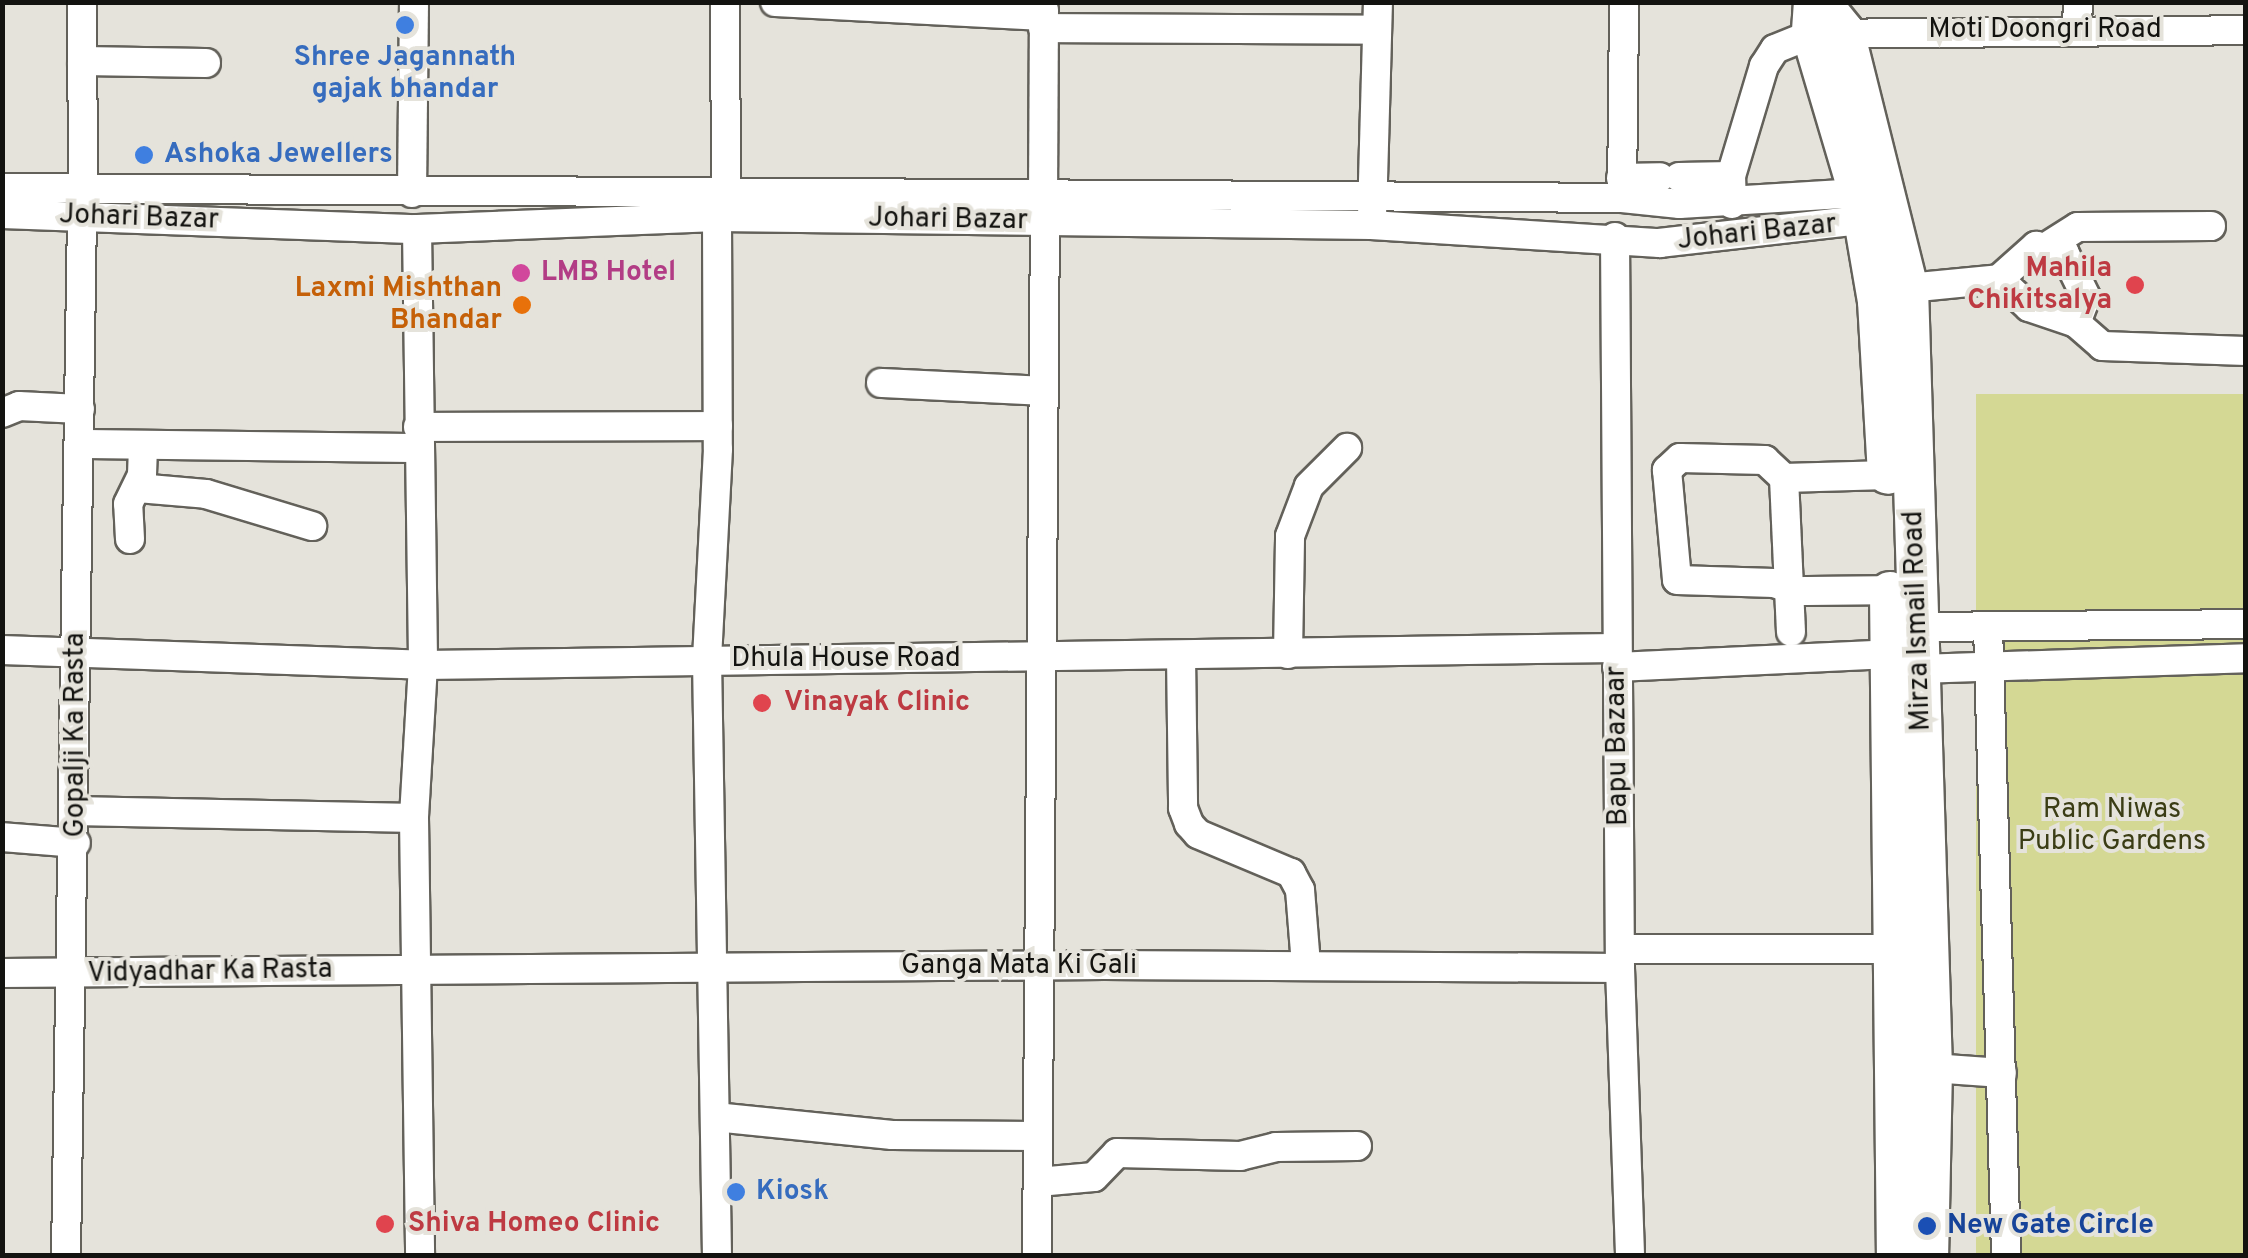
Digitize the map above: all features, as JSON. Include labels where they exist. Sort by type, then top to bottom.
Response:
[{"type":"highway","name":"Mirza Ismail Road","points":[[1822,18],[1876,206],[1908,288],[1909,650],[1932,1068],[1928,1256]]},
{"type":"highway","name":"Mirza Ismail Road","points":[[1876,206],[1890,590],[1909,650],[1892,948],[1896,1256]]},
{"type":"street","name":"Gopalji Ka Rasta","points":[[66,1256],[75,973],[82,2]]},
{"type":"street","points":[[412,193],[414,2]]},
{"type":"street","points":[[717,1256],[707,660],[718,426],[724,2]]},
{"type":"street","points":[[775,2],[1044,15],[1378,16],[1372,212]]},
{"type":"street","points":[[1624,2],[1622,188],[1670,177],[1731,190],[1764,66],[1774,49],[1822,18]]},
{"type":"street","points":[[1037,1256],[1044,15]]},
{"type":"street","name":"Moti Doongri Road","points":[[1822,18],[2077,15],[2246,30]]},
{"type":"street","points":[[82,61],[206,63]]},
{"type":"street","name":"Johari Bazar","points":[[2,188],[83,202],[416,229],[721,206]]},
{"type":"street","name":"Johari Bazar","points":[[1372,212],[1622,188],[1731,190],[1876,206]]},
{"type":"street","name":"Johari Bazar","points":[[2,214],[83,202],[412,193],[721,206],[1372,212],[1681,242],[1876,206]]},
{"type":"street","points":[[1908,288],[1999,279],[2020,254],[2049,245],[2078,226],[2210,226]]},
{"type":"street","points":[[416,229],[423,664],[414,818],[420,1256]]},
{"type":"street","name":"Bapu Bazaar","points":[[1615,236],[1620,959],[1630,1256]]},
{"type":"street","points":[[2049,245],[2064,252],[2084,283],[2086,297],[2076,323]]},
{"type":"street","points":[[1999,279],[2029,307],[2076,323],[2102,346],[2246,351]]},
{"type":"street","points":[[881,384],[1042,391]]},
{"type":"street","points":[[2,413],[18,406],[80,410]]},
{"type":"street","points":[[80,444],[418,438],[718,426]]},
{"type":"street","points":[[130,539],[143,445]]},
{"type":"street","points":[[1288,654],[1290,536],[1309,486],[1347,448]]},
{"type":"street","points":[[1791,632],[1789,588],[1784,478],[1765,460],[1680,458],[1666,470],[1676,580],[1789,588],[1890,590]]},
{"type":"street","points":[[1784,478],[1888,475]]},
{"type":"street","points":[[80,503],[133,496],[206,494],[312,526]]},
{"type":"street","points":[[1909,650],[1988,626],[2246,624]]},
{"type":"street","points":[[1988,626],[2006,1249]]},
{"type":"street","name":"Dhula House Road","points":[[2,650],[76,649],[423,664],[1288,654],[1617,658],[1909,650]]},
{"type":"street","points":[[1909,650],[1990,668],[2246,658]]},
{"type":"street","points":[[1181,656],[1183,808],[1198,834],[1290,873],[1300,890],[1306,965]]},
{"type":"street","points":[[76,812],[414,818]]},
{"type":"street","points":[[2,837],[76,843]]},
{"type":"street","name":"Ganga Mata Ki Gali","points":[[418,970],[1306,965],[1620,959],[1892,948]]},
{"type":"street","name":"Vidyadhar Ka Rasta","points":[[2,974],[418,970]]},
{"type":"street","points":[[1932,1068],[2002,1073]]},
{"type":"street","points":[[716,1118],[892,1136],[1037,1136]]},
{"type":"street","points":[[1038,1182],[1094,1177],[1117,1153],[1240,1156],[1276,1147],[1357,1146]]},
{"type":"green space","name":"Ram Niwas Public Gardens","points":[[1976,394],[2245,394],[2245,1255],[1976,1255]]},
{"type":"place","name":"Shree Jagannath gajak bhandar","points":[[405,25]]},
{"type":"place","name":"Ashoka Jewellers","points":[[144,155]]},
{"type":"place","name":"LMB Hotel","points":[[521,273]]},
{"type":"place","name":"Mahila Chikitsalya","points":[[2135,285]]},
{"type":"place","name":"Laxmi Mishthan Bhandar","points":[[522,305]]},
{"type":"place","name":"Vinayak Clinic","points":[[762,703]]},
{"type":"place","name":"Kiosk","points":[[736,1192]]},
{"type":"place","name":"Shiva Homeo Clinic","points":[[385,1224]]},
{"type":"place","name":"New Gate Circle","points":[[1927,1226]]}]
